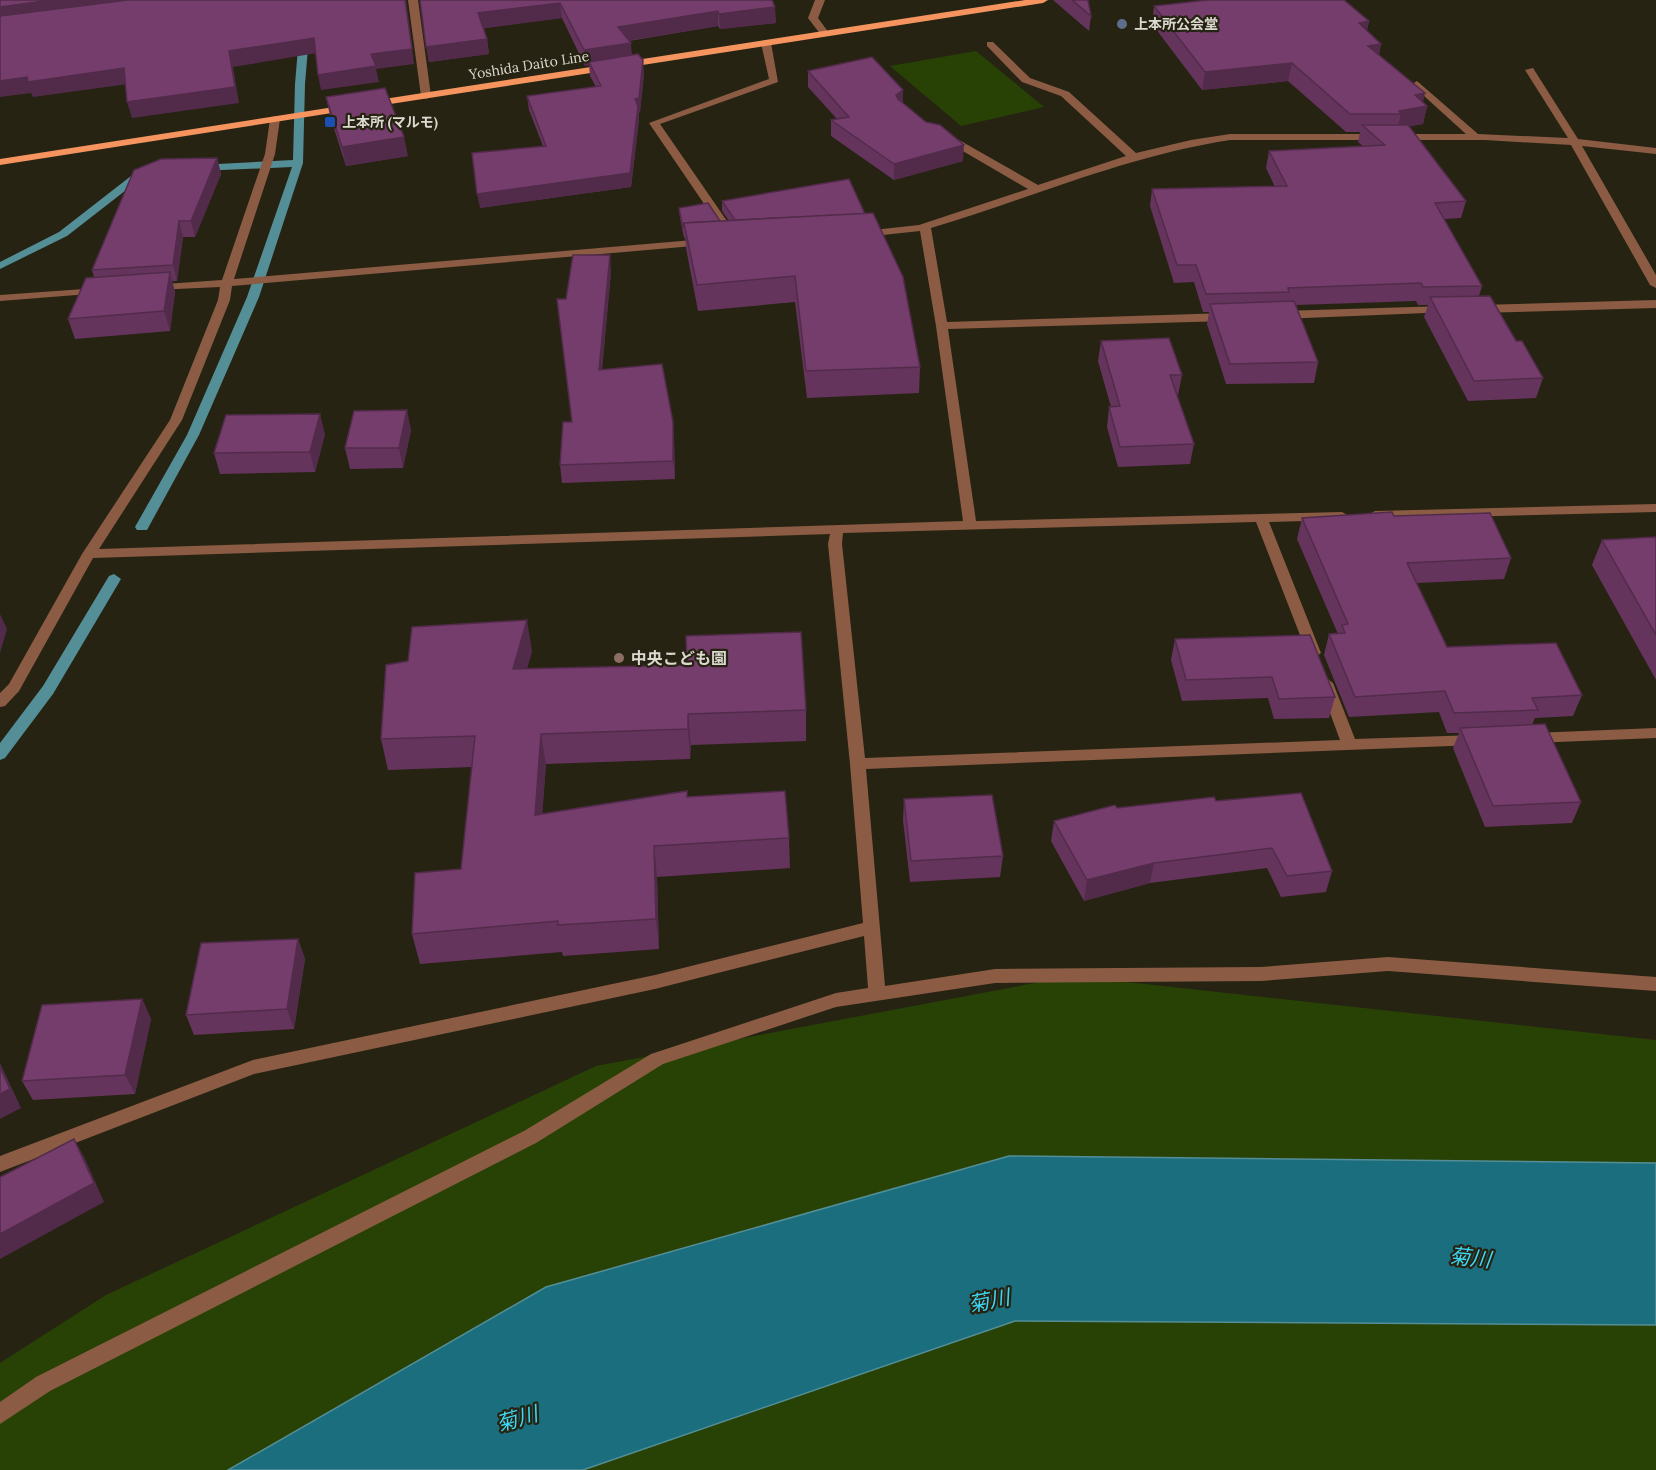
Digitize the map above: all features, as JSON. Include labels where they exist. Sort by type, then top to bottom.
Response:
[{"type":"main road","name":"Yoshida Daito Line","points":[[275,119],[1042,0]]},
{"type":"main road","points":[[0,162],[275,119]]},
{"type":"street","points":[[412,0],[426,96]]},
{"type":"street","points":[[820,0],[813,18],[824,33]]},
{"type":"street","points":[[144,288],[279,280],[740,239],[654,123],[774,80],[766,43]]},
{"type":"street","points":[[990,44],[1026,80],[1065,94],[1135,158]]},
{"type":"street","points":[[1530,70],[1575,142],[1656,285]]},
{"type":"street","points":[[1417,84],[1475,137]]},
{"type":"street","points":[[0,702],[14,687],[89,554],[176,420],[224,300],[227,282],[270,154],[275,119]]},
{"type":"street","points":[[942,136],[953,139],[1036,189]]},
{"type":"street","points":[[853,235],[925,227],[1135,158],[1198,141],[1230,137],[1475,137],[1575,142],[1656,151]]},
{"type":"street","points":[[925,227],[942,326],[970,525]]},
{"type":"street","points":[[0,298],[108,290]]},
{"type":"street","points":[[1266,316],[1656,304]]},
{"type":"street","points":[[942,326],[1242,316]]},
{"type":"street","points":[[89,554],[970,525],[1656,508]]},
{"type":"street","points":[[1261,519],[1350,745]]},
{"type":"street","points":[[837,530],[835,544],[858,764],[877,993]]},
{"type":"street","points":[[1515,739],[1656,733]]},
{"type":"street","points":[[858,764],[1491,740]]},
{"type":"street","points":[[0,1164],[253,1066],[655,982],[872,927]]},
{"type":"street","points":[[0,1414],[43,1384],[530,1137],[657,1059],[836,1000],[995,976],[1261,974],[1388,964],[1656,984]]},
{"type":"green space","points":[[976,51],[1044,107],[961,126],[890,66]]},
{"type":"green space","points":[[1072,976],[1656,1040],[1656,1470],[0,1470],[0,1363],[106,1295],[596,1066]]},
{"type":"water","name":"菊川","points":[[1009,1156],[1656,1163],[1656,1325],[1015,1321],[583,1470],[228,1470],[546,1287]]},
{"type":"building","points":[[0,0],[52,0],[0,7]]},
{"type":"building","points":[[128,0],[405,0],[412,49],[371,54],[376,66],[318,75],[314,38],[229,51],[235,87],[127,102],[124,68],[28,82],[27,77],[0,81],[0,16]]},
{"type":"building","points":[[420,0],[772,0],[775,7],[719,14],[718,11],[618,27],[631,43],[584,50],[560,3],[478,13],[487,39],[426,47]]},
{"type":"building","points":[[1072,0],[1088,0],[1091,16]]},
{"type":"building","points":[[1208,0],[1344,0],[1369,21],[1359,23],[1381,44],[1368,46],[1425,93],[1415,95],[1427,106],[1399,111],[1401,114],[1350,114],[1292,63],[1205,72],[1154,6]]},
{"type":"building","points":[[638,54],[643,60],[639,98],[635,99],[638,106],[630,173],[477,194],[472,153],[546,146],[527,96],[601,86],[589,62]]},
{"type":"building","points":[[872,57],[903,90],[896,95],[898,99],[926,122],[940,125],[964,145],[894,164],[831,120],[849,117],[808,71]]},
{"type":"building","points":[[385,88],[404,137],[342,147],[326,97]]},
{"type":"building","points":[[1362,125],[1408,125],[1466,201],[1435,203],[1482,286],[1423,287],[1421,283],[1288,288],[1289,292],[1206,294],[1196,265],[1177,265],[1152,189],[1287,186],[1269,151],[1385,145]]},
{"type":"building","points":[[217,158],[191,221],[179,221],[173,265],[92,270],[134,170],[161,159]]},
{"type":"building","points":[[849,179],[865,214],[735,220],[722,201]]},
{"type":"building","points":[[708,203],[720,221],[684,223],[683,228],[679,208]]},
{"type":"building","points":[[873,213],[903,277],[920,367],[806,371],[795,276],[697,285],[684,223]]},
{"type":"building","points":[[573,255],[610,255],[599,370],[662,364],[673,422],[673,461],[560,465],[563,422],[572,422],[557,299],[566,299]]},
{"type":"building","points":[[170,272],[164,311],[68,319],[86,278]]},
{"type":"building","points":[[1490,296],[1516,341],[1522,341],[1543,378],[1474,381],[1430,297]]},
{"type":"building","points":[[1294,301],[1318,362],[1230,364],[1210,304]]},
{"type":"building","points":[[1169,338],[1182,375],[1170,375],[1194,444],[1120,447],[1109,407],[1120,406],[1101,341]]},
{"type":"building","points":[[407,410],[399,448],[345,448],[354,411]]},
{"type":"building","points":[[320,414],[310,452],[214,453],[226,415]]},
{"type":"building","points":[[1392,512],[1394,516],[1490,513],[1511,558],[1407,563],[1447,647],[1556,643],[1582,695],[1532,698],[1538,710],[1454,713],[1445,691],[1355,697],[1329,634],[1345,633],[1342,625],[1348,624],[1302,518]]},
{"type":"building","points":[[1656,537],[1656,635],[1602,540]]},
{"type":"building","points":[[527,620],[513,669],[687,665],[686,636],[801,632],[806,710],[688,714],[688,729],[541,734],[535,815],[687,791],[687,797],[785,791],[789,838],[654,846],[656,919],[558,925],[558,921],[412,934],[415,873],[461,869],[475,736],[381,739],[386,665],[408,661],[412,627]]},
{"type":"building","points":[[1310,635],[1335,697],[1279,699],[1272,677],[1186,680],[1175,639]]},
{"type":"building","points":[[1545,724],[1581,802],[1493,806],[1460,728]]},
{"type":"building","points":[[1301,793],[1332,871],[1287,876],[1272,848],[1154,863],[1087,880],[1054,821],[1115,805],[1117,808],[1214,797],[1216,801]]},
{"type":"building","points":[[992,795],[1003,856],[911,861],[904,799]]},
{"type":"building","points":[[298,939],[287,1009],[186,1015],[201,943]]},
{"type":"building","points":[[142,999],[125,1075],[22,1081],[42,1005]]},
{"type":"building","points":[[0,1067],[10,1089],[0,1094]]},
{"type":"building","points":[[74,1139],[94,1183],[0,1234],[0,1177]]},
{"type":"waterway","points":[[298,163],[300,84],[307,0]]},
{"type":"waterway","points":[[142,527],[193,435],[253,297],[298,163]]},
{"type":"waterway","points":[[199,168],[298,163]]},
{"type":"waterway","points":[[0,266],[63,234],[135,178],[146,175]]},
{"type":"waterway","points":[[0,754],[48,690],[114,579]]},
{"type":"place","name":"上本所公会堂","points":[[1122,24]]},
{"type":"place","name":"上本所 (マルモ)","points":[[330,122]]},
{"type":"place","name":"中央こども園","points":[[619,658]]}]
